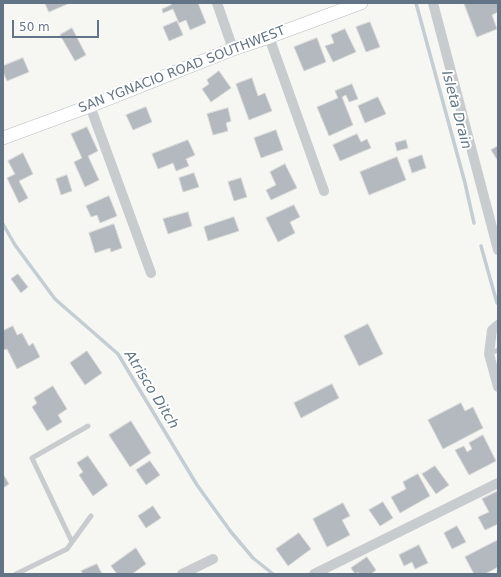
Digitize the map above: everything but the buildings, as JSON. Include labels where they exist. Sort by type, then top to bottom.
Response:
[{"type":"street","points":[[217,3],[233,49]]},
{"type":"street","name":"SAN YGNACIO ROAD SOUTHWEST","points":[[3,138],[90,106],[233,49],[361,3]]},
{"type":"street","points":[[433,3],[498,250]]},
{"type":"street","points":[[269,37],[324,191]]},
{"type":"street","points":[[90,106],[151,273]]},
{"type":"street","points":[[498,325],[492,330],[498,387]]},
{"type":"street","points":[[314,574],[498,483]]},
{"type":"street","points":[[182,574],[214,559]]},
{"type":"lane","points":[[72,542],[32,458],[88,426]]},
{"type":"lane","points":[[16,574],[67,549],[91,516]]},
{"type":"waterway","name":"Isleta Drain","points":[[416,3],[465,183],[474,223]]},
{"type":"waterway","name":"Atrisco Ditch","points":[[3,224],[15,245],[55,299],[118,354],[197,485],[231,532],[253,558],[273,574]]},
{"type":"waterway","name":"Isleta Drain","points":[[481,246],[497,303]]}]
